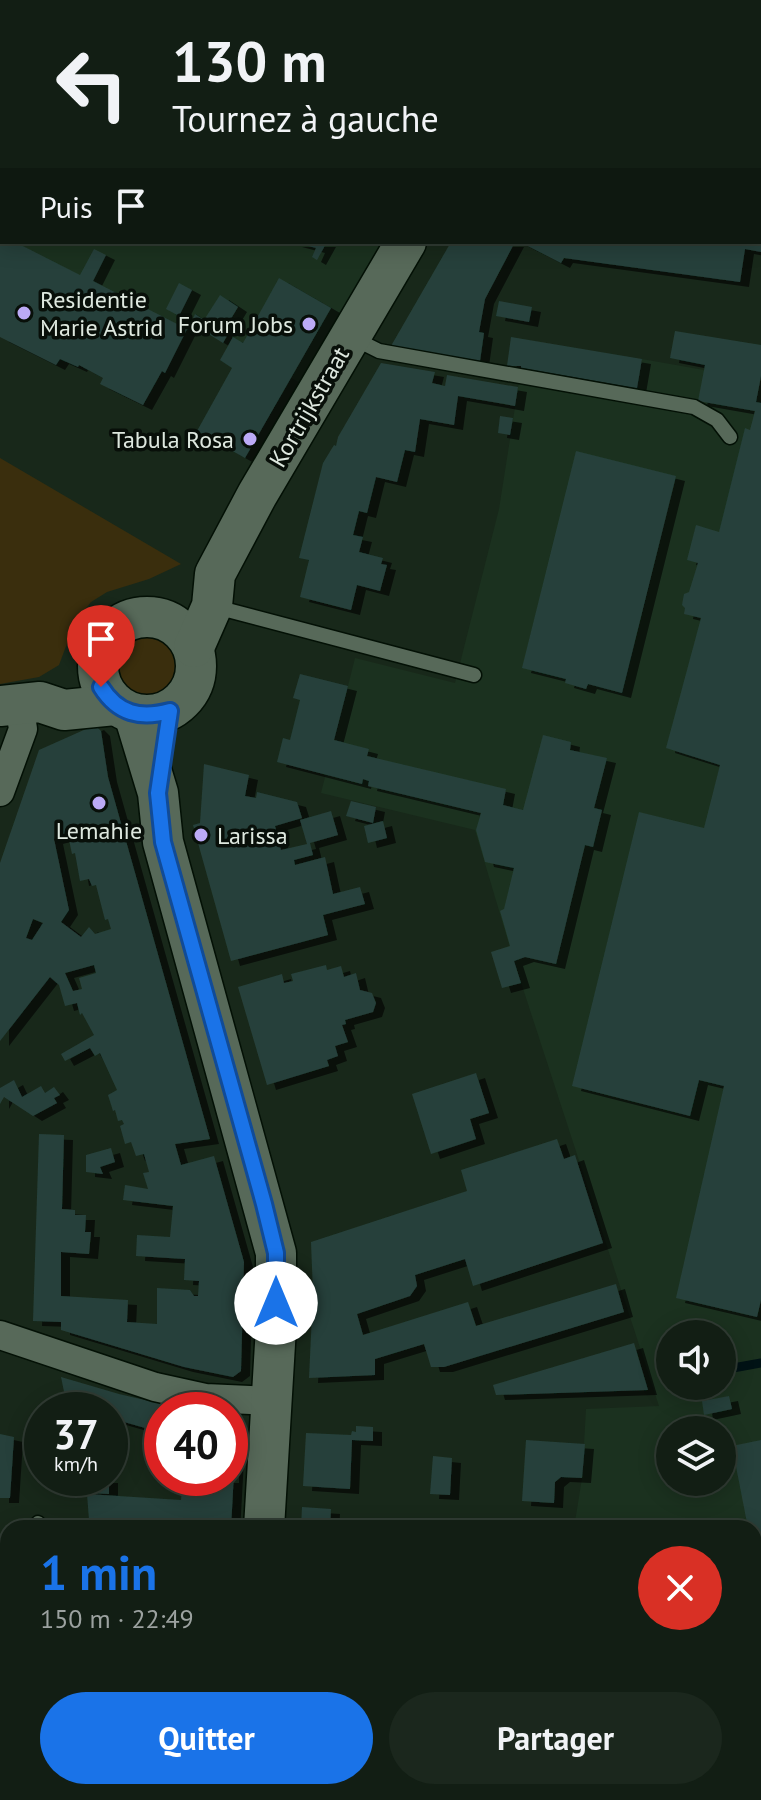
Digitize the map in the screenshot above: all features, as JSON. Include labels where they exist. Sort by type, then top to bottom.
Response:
[{"type":"street","name":"Kortrijkstraat","points":[[194,647],[214,590],[257,495],[405,244]]},
{"type":"street","name":"Kortrijkstraat","points":[[161,617],[174,602],[214,590]]},
{"type":"street","points":[[161,617],[180,628],[194,647],[197,668],[192,687],[179,704],[140,710],[64,710],[20,704],[74,683],[96,664],[110,635],[124,624],[142,618],[161,617]]},
{"type":"street","points":[[96,664],[101,687],[140,710],[158,793],[163,842],[276,1253],[276,1327],[265,1520]]},
{"type":"street","points":[[0,792],[23,729],[20,704]]},
{"type":"street","points":[[0,1335],[155,1387],[205,1398],[272,1401]]},
{"type":"lane","points":[[351,337],[379,351],[694,407],[717,420],[730,437]]},
{"type":"lane","points":[[214,590],[474,675]]},
{"type":"shaded area","points":[[0,244],[390,244],[305,386],[230,342],[232,337],[196,314],[165,373],[0,289]]},
{"type":"shaded area","points":[[711,338],[761,345],[761,1520],[575,1520],[582,1478],[586,1409],[659,1406],[657,1400],[736,1400],[736,1320],[656,1320],[656,1397],[514,961],[475,830],[321,793],[355,658],[455,683],[499,509],[521,369],[637,388],[642,359],[704,370]]},
{"type":"shaded area","points":[[0,458],[181,564],[149,579],[107,592],[91,602],[75,622],[59,665],[39,677],[0,684]]},
{"type":"shaded area","points":[[148,636],[160,638],[169,645],[176,654],[176,678],[169,687],[160,694],[148,696],[136,694],[127,687],[120,678],[118,666],[120,654],[127,645],[136,638]]},
{"type":"building","points":[[0,244],[19,244],[80,275],[94,249],[106,255],[93,281],[187,329],[165,373],[162,371],[143,405],[100,384],[103,378],[79,365],[60,359],[56,365],[0,337]]},
{"type":"building","points":[[301,244],[326,244],[317,260],[312,257],[316,248]]},
{"type":"building","points":[[450,244],[514,244],[485,299],[479,332],[484,333],[480,361],[391,346]]},
{"type":"building","points":[[524,244],[761,244],[761,252],[745,249],[740,282],[564,258],[561,263]]},
{"type":"building","points":[[279,278],[331,308],[245,458],[197,431],[232,368],[220,360],[233,337],[243,343]]},
{"type":"building","points":[[179,283],[192,290],[179,316],[166,309]]},
{"type":"building","points":[[220,295],[238,307],[223,332],[227,336],[223,343],[191,323],[195,314],[204,320]]},
{"type":"building","points":[[499,301],[532,307],[529,322],[496,316]]},
{"type":"building","points":[[675,331],[761,345],[761,376],[756,402],[761,403],[761,1300],[757,1317],[676,1298],[724,1086],[699,1080],[690,1116],[572,1086],[639,812],[704,828],[720,765],[666,748],[701,618],[684,614],[682,605],[698,563],[687,560],[696,525],[719,532],[745,428],[750,430],[755,411],[698,401],[705,365],[670,358]]},
{"type":"building","points":[[511,337],[642,359],[637,388],[507,366]]},
{"type":"building","points":[[381,363],[435,372],[432,383],[445,386],[447,375],[518,387],[515,406],[458,396],[454,425],[420,419],[415,452],[405,450],[397,482],[376,477],[367,513],[359,511],[353,535],[363,537],[359,552],[383,558],[381,564],[387,565],[380,591],[357,585],[351,610],[300,597],[309,560],[299,558],[323,463],[336,446],[338,437]]},
{"type":"building","points":[[500,416],[513,418],[510,435],[498,433]]},
{"type":"building","points":[[576,451],[676,476],[622,693],[588,684],[586,689],[565,683],[566,679],[522,668]]},
{"type":"building","points":[[300,674],[348,686],[334,740],[369,749],[367,756],[506,789],[503,805],[523,810],[543,735],[571,742],[570,750],[607,758],[594,808],[602,810],[593,847],[585,845],[556,964],[525,957],[514,961],[521,983],[502,988],[491,952],[510,946],[500,911],[504,909],[514,868],[485,862],[476,830],[481,813],[368,786],[369,781],[363,779],[362,784],[277,762],[283,738],[290,740],[300,700],[293,698]]},
{"type":"building","points":[[95,725],[101,731],[108,777],[210,1139],[175,1144],[181,1165],[214,1156],[244,1262],[241,1371],[233,1377],[184,1367],[61,1330],[61,1322],[33,1321],[39,1134],[64,1135],[62,1209],[75,1210],[75,1215],[86,1215],[85,1232],[91,1232],[89,1254],[61,1252],[61,1296],[128,1300],[127,1322],[157,1324],[157,1288],[190,1290],[198,1296],[199,1281],[184,1280],[185,1259],[136,1256],[137,1235],[170,1237],[173,1206],[123,1200],[125,1185],[148,1189],[143,1173],[149,1172],[144,1154],[136,1156],[131,1142],[125,1144],[120,1126],[124,1124],[122,1120],[118,1121],[108,1095],[117,1090],[100,1053],[95,1056],[90,1048],[65,1061],[61,1054],[94,1035],[82,1013],[80,1015],[77,1003],[65,1006],[59,985],[50,977],[0,1041],[0,863],[39,750]],"holes":[[[68,835],[80,881],[89,879],[92,886],[96,885],[105,920],[108,919],[111,929],[95,934],[89,927],[81,937],[61,922],[69,910],[54,839]],[[33,919],[43,923],[32,940],[26,938]],[[94,965],[96,973],[79,978],[82,989],[73,991],[65,973]]]},
{"type":"building","points":[[204,764],[249,775],[245,796],[256,798],[257,792],[297,802],[302,818],[275,826],[281,850],[307,844],[300,820],[331,811],[338,835],[310,843],[313,855],[294,860],[295,865],[325,857],[333,894],[360,887],[365,904],[323,915],[328,935],[231,961],[193,825],[200,823]]},
{"type":"building","points":[[351,801],[376,807],[373,823],[346,816]]},
{"type":"building","points":[[383,821],[387,838],[368,843],[364,826]]},
{"type":"building","points":[[326,965],[327,970],[341,966],[344,977],[356,973],[360,990],[372,993],[376,1003],[373,1012],[345,1020],[346,1024],[342,1025],[348,1042],[335,1046],[338,1056],[327,1060],[329,1066],[267,1085],[238,987],[282,974],[284,983],[293,981],[291,974]]},
{"type":"building","points":[[476,1073],[489,1113],[470,1119],[476,1139],[431,1154],[412,1094]]},
{"type":"building","points":[[14,1080],[22,1097],[41,1086],[45,1093],[54,1087],[60,1095],[54,1098],[57,1103],[33,1116],[4,1097],[0,1104],[0,1088]]},
{"type":"building","points":[[557,1139],[564,1159],[575,1155],[603,1243],[473,1286],[465,1259],[415,1275],[417,1286],[410,1296],[357,1314],[363,1335],[468,1302],[476,1326],[616,1284],[624,1312],[444,1367],[431,1367],[424,1344],[375,1359],[375,1375],[309,1378],[313,1293],[311,1242],[467,1191],[461,1170]]},
{"type":"building","points":[[111,1148],[115,1162],[100,1167],[103,1174],[86,1172],[86,1155]]},
{"type":"building","points":[[634,1343],[648,1390],[496,1395],[493,1385]]},
{"type":"building","points":[[61,1377],[112,1392],[64,1392]]},
{"type":"building","points":[[128,1396],[144,1400],[144,1428],[128,1423]]},
{"type":"building","points":[[730,1400],[732,1409],[704,1415],[702,1401]]},
{"type":"building","points":[[356,1426],[373,1427],[373,1441],[352,1440],[350,1489],[303,1486],[306,1433],[351,1435],[352,1431],[356,1432]]},
{"type":"building","points":[[0,1434],[14,1437],[10,1498],[0,1498]]},
{"type":"building","points":[[526,1440],[585,1444],[582,1478],[561,1477],[555,1482],[554,1503],[522,1501]]},
{"type":"building","points":[[761,1440],[761,1520],[746,1520],[736,1466],[736,1445]]},
{"type":"building","points":[[433,1456],[452,1458],[450,1495],[430,1494]]},
{"type":"building","points":[[87,1496],[181,1500],[181,1496],[233,1496],[231,1520],[89,1520]]},
{"type":"building","points":[[302,1507],[331,1509],[330,1520],[301,1520]]},
{"type":"waterway","points":[[736,1367],[761,1363]]},
{"type":"place","name":"Residentie Marie Astrid","points":[[24,313]]},
{"type":"place","name":"Forum Jobs","points":[[309,324]]},
{"type":"place","name":"Tabula Rosa","points":[[250,439]]},
{"type":"place","name":"Lemahie","points":[[99,803]]},
{"type":"place","name":"Larissa","points":[[201,835]]},
{"type":"route","points":[[101,687],[115,705],[125,711],[151,716],[170,711],[158,793],[163,842],[264,1204],[276,1253],[276,1303]]}]
